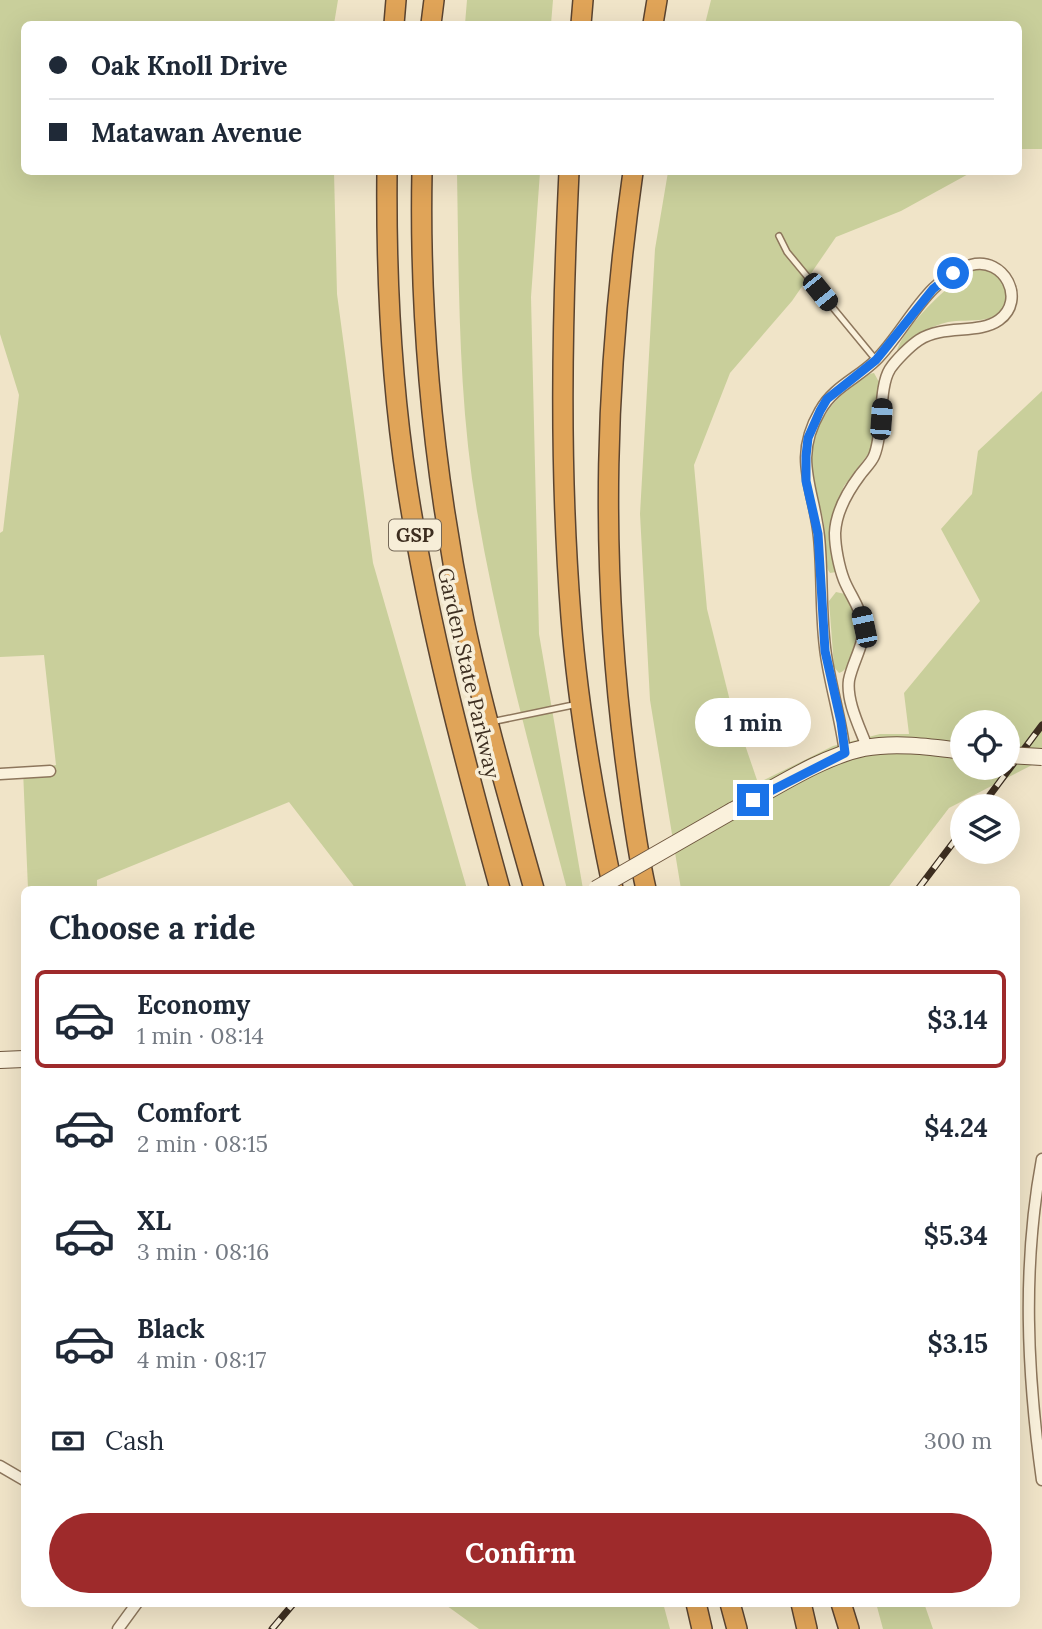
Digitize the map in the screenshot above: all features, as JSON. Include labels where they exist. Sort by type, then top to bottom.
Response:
[{"type":"highway","points":[[394,21],[396,0]]},
{"type":"highway","points":[[431,21],[434,0]]},
{"type":"highway","points":[[580,21],[583,0]]},
{"type":"highway","points":[[654,21],[657,0]]},
{"type":"highway","name":"Garden State Parkway","points":[[387,175],[390,326],[409,496],[447,689],[499,886]]},
{"type":"highway","name":"Garden State Parkway","points":[[422,175],[424,312],[438,461],[459,596],[488,722],[533,886]]},
{"type":"highway","points":[[569,175],[563,460],[571,617],[593,783],[611,886]]},
{"type":"highway","points":[[633,175],[612,359],[607,517],[615,673],[627,778],[645,886]]},
{"type":"highway","points":[[697,1607],[702,1629]]},
{"type":"highway","points":[[731,1607],[737,1629]]},
{"type":"highway","points":[[802,1607],[807,1629]]},
{"type":"highway","points":[[842,1607],[849,1629]]},
{"type":"street","points":[[845,753],[825,651],[817,523],[806,481],[808,438],[827,399],[876,360],[942,281],[974,264],[993,266],[1002,272],[1012,291],[1008,311],[1002,318],[985,327],[940,331],[919,340],[889,370],[876,452],[849,492],[837,522],[835,538],[843,579],[860,612],[864,627],[863,640],[848,683],[854,713],[867,747]]},
{"type":"street","points":[[876,360],[889,370]]},
{"type":"street","points":[[822,585],[843,579]]},
{"type":"street","points":[[832,686],[848,683]]},
{"type":"street","points":[[601,886],[732,811],[845,753],[867,747],[919,746],[950,750]]},
{"type":"street","points":[[1020,755],[1042,757]]},
{"type":"street","points":[[0,774],[50,771]]},
{"type":"street","points":[[0,1060],[21,1059]]},
{"type":"street","points":[[1042,1159],[1031,1236],[1028,1304],[1032,1413],[1042,1480]]},
{"type":"street","points":[[0,1466],[21,1478]]},
{"type":"street","points":[[118,1629],[134,1607]]},
{"type":"lane","points":[[779,236],[788,252],[876,360]]},
{"type":"lane","points":[[488,722],[581,703]]},
{"type":"green space","points":[[0,0],[338,0],[334,21],[21,21],[21,175],[334,175],[337,294],[373,563],[466,886],[354,886],[289,802],[97,880],[97,886],[28,886],[23,770],[56,765],[44,655],[0,657],[0,533],[3,531],[19,395],[0,334]]},
{"type":"green space","points":[[467,0],[553,0],[551,21],[465,21]]},
{"type":"green space","points":[[711,0],[1042,0],[1042,149],[1022,149],[1022,21],[706,21]]},
{"type":"green space","points":[[457,175],[540,175],[531,297],[539,634],[582,886],[566,886],[506,654],[486,559],[466,427],[459,299]]},
{"type":"green space","points":[[667,175],[967,175],[901,211],[836,237],[792,301],[730,373],[694,465],[707,609],[730,701],[758,783],[833,746],[880,734],[909,734],[904,693],[980,601],[941,529],[972,494],[978,451],[1042,391],[1042,763],[1036,763],[1020,771],[1020,710],[950,710],[950,780],[1003,780],[976,794],[950,794],[950,807],[889,886],[681,886],[650,700],[640,514],[655,249]]},
{"type":"green space","points":[[975,270],[992,272],[998,275],[1003,283],[1006,298],[999,313],[984,319],[941,324],[897,351],[908,330],[930,305],[954,283]]},
{"type":"green space","points":[[874,373],[879,382],[872,449],[844,486],[833,512],[836,572],[830,573],[825,557],[823,519],[812,477],[814,441],[830,408],[863,377]]},
{"type":"green space","points":[[836,592],[845,594],[858,624],[848,663],[839,673],[834,667],[829,601]]},
{"type":"green space","points":[[449,1607],[664,1607],[670,1629],[479,1629]]},
{"type":"green space","points":[[877,1607],[925,1607],[933,1629],[883,1629]]},
{"type":"railway","points":[[991,794],[1042,725]]},
{"type":"railway","points":[[920,886],[950,847]]},
{"type":"railway","points":[[272,1629],[291,1607]]},
{"type":"route","points":[[753,800],[845,753],[825,651],[818,534],[815,511],[806,481],[808,438],[827,399],[876,360],[933,289],[953,273]]}]
